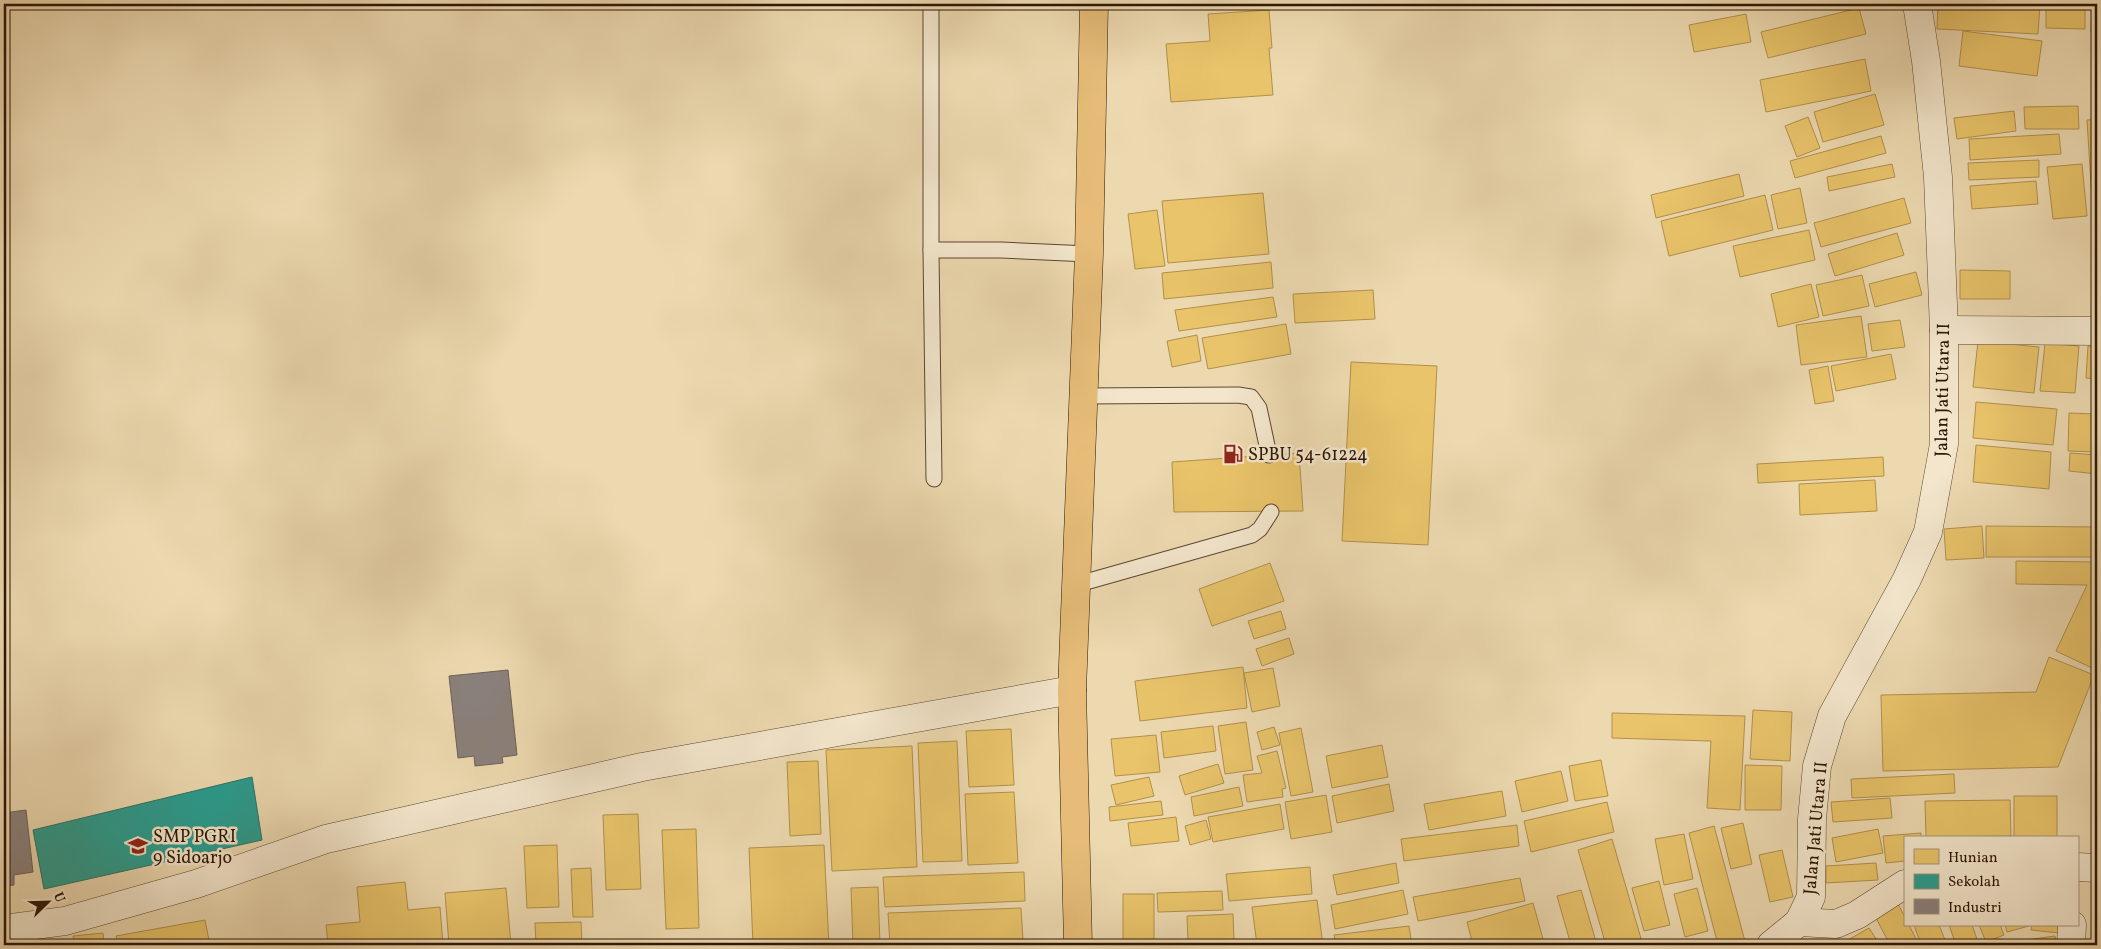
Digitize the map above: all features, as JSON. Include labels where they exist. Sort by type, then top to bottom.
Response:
[{"type":"main road","points":[[1078,945],[1072,690],[1089,254],[1094,4]]},
{"type":"street","name":"Jalan Jati Utara II","points":[[1771,945],[1799,922],[1811,897],[1812,819],[1818,766],[1832,716],[1907,579],[1928,532],[1944,444],[1944,330],[1938,177],[1926,61],[1917,4]]},
{"type":"street","points":[[1944,330],[2097,331]]},
{"type":"street","points":[[4,929],[65,920],[140,900],[196,884],[326,839],[623,772],[1072,690]]},
{"type":"street","points":[[2078,867],[2097,868]]},
{"type":"street","points":[[1799,922],[1836,924],[1857,916],[1904,885]]},
{"type":"street","points":[[2071,945],[2072,926]]},
{"type":"lane","points":[[931,4],[931,250],[934,479]]},
{"type":"lane","points":[[931,250],[1001,250],[1089,254]]},
{"type":"lane","points":[[1082,396],[1238,395],[1251,397],[1259,408],[1269,454]]},
{"type":"lane","points":[[1075,585],[1252,535],[1260,529],[1271,512]]},
{"type":"building: Hunian","points":[[1938,4],[2040,4],[2038,34],[1937,29]]},
{"type":"building: Hunian","points":[[2092,4],[2097,4],[2097,33],[2091,32]]},
{"type":"building: Hunian","points":[[2046,5],[2085,5],[2085,29],[2046,28]]},
{"type":"building: Hunian","points":[[1859,8],[1866,34],[1768,58],[1761,32]]},
{"type":"building: Hunian","points":[[1269,10],[1272,48],[1269,48],[1273,95],[1171,102],[1166,44],[1210,41],[1208,14]]},
{"type":"building: Hunian","points":[[1746,14],[1751,42],[1694,52],[1689,25]]},
{"type":"building: Hunian","points":[[1963,31],[2042,41],[2037,76],[1959,66]]},
{"type":"building: Hunian","points":[[1865,59],[1871,91],[1766,112],[1760,80]]},
{"type":"building: Hunian","points":[[1875,94],[1884,125],[1823,142],[1814,112]]},
{"type":"building: Hunian","points":[[2078,106],[2079,129],[2025,129],[2024,107]]},
{"type":"building: Hunian","points":[[2014,111],[2016,131],[1957,139],[1954,118]]},
{"type":"building: Hunian","points":[[1808,117],[1820,148],[1797,157],[1785,126]]},
{"type":"building: Hunian","points":[[2097,119],[2097,216],[2093,217],[2087,120]]},
{"type":"building: Hunian","points":[[2059,134],[2061,154],[1970,160],[1969,139]]},
{"type":"building: Hunian","points":[[1881,136],[1886,153],[1795,178],[1790,161]]},
{"type":"building: Hunian","points":[[2039,160],[2039,177],[1969,180],[1968,163]]},
{"type":"building: Hunian","points":[[1892,164],[1895,177],[1829,191],[1827,177]]},
{"type":"building: Hunian","points":[[2082,164],[2087,216],[2053,219],[2047,167]]},
{"type":"building: Hunian","points":[[1739,174],[1744,196],[1656,218],[1651,195]]},
{"type":"building: Hunian","points":[[2036,181],[2038,204],[1972,209],[1970,186]]},
{"type":"building: Hunian","points":[[1800,188],[1807,223],[1778,229],[1771,195]]},
{"type":"building: Hunian","points":[[1263,193],[1269,254],[1168,263],[1162,201]]},
{"type":"building: Hunian","points":[[1765,195],[1773,230],[1669,256],[1661,221]]},
{"type":"building: Hunian","points":[[1904,198],[1911,223],[1821,247],[1814,223]]},
{"type":"building: Hunian","points":[[1157,210],[1165,266],[1135,269],[1128,214]]},
{"type":"building: Hunian","points":[[1809,230],[1815,260],[1740,277],[1733,246]]},
{"type":"building: Hunian","points":[[1897,233],[1904,255],[1835,276],[1828,254]]},
{"type":"building: Hunian","points":[[1271,262],[1273,288],[1164,299],[1162,273]]},
{"type":"building: Hunian","points":[[1960,270],[2010,271],[2010,299],[1960,299]]},
{"type":"building: Hunian","points":[[1916,272],[1922,295],[1875,307],[1869,284]]},
{"type":"building: Hunian","points":[[1862,275],[1869,306],[1823,316],[1816,285]]},
{"type":"building: Hunian","points":[[1811,284],[1819,317],[1778,327],[1771,294]]},
{"type":"building: Hunian","points":[[1373,290],[1375,319],[1295,323],[1293,294]]},
{"type":"building: Hunian","points":[[1273,297],[1277,317],[1179,331],[1175,310]]},
{"type":"building: Hunian","points":[[1861,316],[1867,357],[1801,365],[1796,325]]},
{"type":"building: Hunian","points":[[1900,320],[1905,347],[1872,351],[1868,324]]},
{"type":"building: Hunian","points":[[1286,324],[1291,354],[1208,369],[1202,338]]},
{"type":"building: Hunian","points":[[1197,335],[1201,361],[1172,367],[1167,341]]},
{"type":"building: Hunian","points":[[1978,341],[2039,347],[2034,393],[1973,387]]},
{"type":"building: Hunian","points":[[2045,343],[2079,346],[2075,393],[2040,391]]},
{"type":"building: Hunian","points":[[2088,346],[2097,347],[2097,379],[2086,378]]},
{"type":"building: Hunian","points":[[1891,354],[1896,379],[1836,391],[1831,366]]},
{"type":"building: Hunian","points":[[1351,362],[1437,366],[1428,545],[1342,541]]},
{"type":"building: Hunian","points":[[1828,366],[1834,401],[1815,404],[1809,370]]},
{"type":"building: Hunian","points":[[1976,402],[2057,409],[2053,445],[1973,438]]},
{"type":"building: Hunian","points":[[2069,413],[2097,414],[2097,452],[2068,451]]},
{"type":"building: Hunian","points":[[1976,445],[2051,452],[2049,489],[1973,482]]},
{"type":"building: Hunian","points":[[1299,453],[1303,511],[1174,512],[1172,462]]},
{"type":"building: Hunian","points":[[2070,453],[2097,455],[2097,474],[2069,471]]},
{"type":"building: Hunian","points":[[1883,457],[1884,476],[1758,483],[1757,464]]},
{"type":"building: Hunian","points":[[1875,480],[1877,511],[1800,515],[1799,484]]},
{"type":"building: Hunian","points":[[1982,526],[1984,558],[1946,560],[1944,529]]},
{"type":"building: Hunian","points":[[1986,526],[2097,527],[2097,557],[1986,557]]},
{"type":"building: Hunian","points":[[2016,561],[2097,562],[2097,657],[2092,668],[2056,651],[2087,585],[2016,584]]},
{"type":"building: Hunian","points":[[1270,563],[1284,601],[1212,626],[1199,589]]},
{"type":"building: Hunian","points":[[1281,611],[1286,629],[1254,639],[1248,621]]},
{"type":"building: Hunian","points":[[1289,638],[1294,654],[1262,666],[1256,649]]},
{"type":"building: Hunian","points":[[2049,657],[2094,675],[2058,767],[1883,771],[1881,695],[2036,692]]},
{"type":"building: Hunian","points":[[1243,667],[1247,708],[1140,721],[1135,681]]},
{"type":"building: Hunian","points":[[1273,668],[1280,706],[1252,712],[1244,673]]},
{"type":"building: Hunian","points":[[1753,710],[1792,712],[1790,761],[1750,759]]},
{"type":"building: Hunian","points":[[1612,713],[1745,716],[1740,810],[1707,808],[1711,741],[1612,738]]},
{"type":"building: Hunian","points":[[1246,722],[1253,770],[1225,774],[1218,726]]},
{"type":"building: Hunian","points":[[1213,726],[1216,751],[1164,758],[1161,732]]},
{"type":"building: Hunian","points":[[1274,727],[1280,745],[1262,750],[1257,732]]},
{"type":"building: Hunian","points":[[1301,728],[1313,792],[1291,796],[1279,733]]},
{"type":"building: Hunian","points":[[1011,729],[1014,785],[969,787],[966,731]]},
{"type":"building: Hunian","points":[[1156,735],[1160,772],[1115,776],[1111,739]]},
{"type":"building: Hunian","points":[[957,741],[962,861],[923,862],[918,743]]},
{"type":"building: Hunian","points":[[1382,745],[1388,777],[1332,788],[1326,756]]},
{"type":"building: Hunian","points":[[912,746],[917,867],[832,871],[826,750]]},
{"type":"building: Hunian","points":[[1277,751],[1286,788],[1282,789],[1283,797],[1247,802],[1243,775],[1262,773],[1257,756]]},
{"type":"building: Hunian","points":[[1601,760],[1608,796],[1575,801],[1569,766]]},
{"type":"building: Hunian","points":[[818,761],[821,834],[790,836],[787,762]]},
{"type":"building: Hunian","points":[[1218,764],[1224,783],[1185,795],[1179,776]]},
{"type":"building: Hunian","points":[[1745,765],[1782,766],[1781,810],[1745,810]]},
{"type":"building: Hunian","points":[[1561,771],[1568,801],[1522,812],[1515,781]]},
{"type":"building: Hunian","points":[[1954,774],[1955,793],[1852,798],[1851,779]]},
{"type":"building: Hunian","points":[[1149,777],[1154,796],[1116,805],[1111,785]]},
{"type":"building: Hunian","points":[[1389,784],[1394,811],[1337,823],[1332,796]]},
{"type":"building: Hunian","points":[[1239,787],[1243,806],[1194,816],[1191,797]]},
{"type":"building: Hunian","points":[[1502,791],[1506,816],[1429,830],[1424,804]]},
{"type":"building: Hunian","points":[[1014,792],[1018,863],[968,865],[965,794]]},
{"type":"building: Hunian","points":[[1326,795],[1332,832],[1291,839],[1285,802]]},
{"type":"building: Hunian","points":[[2014,796],[2057,796],[2057,836],[2014,836]]},
{"type":"building: Hunian","points":[[1890,798],[1892,818],[1833,822],[1831,802]]},
{"type":"building: Hunian","points":[[2010,800],[2011,836],[1926,836],[1925,801]]},
{"type":"building: Hunian","points":[[1161,801],[1163,815],[1110,821],[1109,807]]},
{"type":"building: Hunian","points":[[1607,802],[1614,832],[1531,852],[1524,821]]},
{"type":"building: Hunian","points":[[1280,804],[1284,829],[1213,842],[1208,817]]},
{"type":"building: Hunian","points":[[638,814],[641,889],[606,890],[603,815]]},
{"type":"building: Hunian","points":[[1176,817],[1179,841],[1131,846],[1128,823]]},
{"type":"building: Hunian","points":[[1206,820],[1211,839],[1190,845],[1185,826]]},
{"type":"building: Hunian","points":[[1743,823],[1752,864],[1731,869],[1721,828]]},
{"type":"building: Hunian","points":[[1517,825],[1519,846],[1404,861],[1401,839]]},
{"type":"building: Hunian","points":[[1714,826],[1746,945],[1718,945],[1689,833]]},
{"type":"building: Hunian","points":[[696,829],[699,928],[666,929],[662,830]]},
{"type":"building: Hunian","points":[[1878,829],[1883,853],[1836,862],[1832,838]]},
{"type":"building: Hunian","points":[[1921,833],[1921,836],[1904,836],[1904,861],[1886,863],[1883,836]]},
{"type":"building: Hunian","points":[[1684,834],[1693,879],[1664,885],[1655,839]]},
{"type":"building: Hunian","points":[[1612,839],[1642,942],[1631,945],[1606,945],[1578,850]]},
{"type":"building: Hunian","points":[[557,845],[559,907],[527,908],[524,846]]},
{"type":"building: Hunian","points":[[824,845],[829,945],[753,945],[749,848]]},
{"type":"building: Hunian","points":[[1782,850],[1793,897],[1770,902],[1759,855]]},
{"type":"building: Hunian","points":[[1396,863],[1399,883],[1337,895],[1333,875]]},
{"type":"building: Hunian","points":[[1876,863],[1878,880],[1826,883],[1826,866]]},
{"type":"building: Hunian","points":[[1310,867],[1312,894],[1229,901],[1226,874]]},
{"type":"building: Hunian","points":[[591,868],[593,917],[573,917],[571,869]]},
{"type":"building: Hunian","points":[[1024,872],[1025,901],[885,907],[883,877]]},
{"type":"building: Hunian","points":[[1520,878],[1525,901],[1418,921],[1413,897]]},
{"type":"building: Hunian","points":[[1659,881],[1670,925],[1644,931],[1632,888]]},
{"type":"building: Hunian","points":[[405,882],[408,910],[440,907],[443,945],[328,945],[326,925],[360,922],[357,887]]},
{"type":"building: Hunian","points":[[878,887],[880,945],[853,945],[851,888]]},
{"type":"building: Hunian","points":[[506,888],[511,945],[449,945],[445,893]]},
{"type":"building: Hunian","points":[[1697,888],[1708,931],[1685,937],[1674,894]]},
{"type":"building: Hunian","points":[[1403,890],[1408,914],[1335,929],[1331,905]]},
{"type":"building: Hunian","points":[[1581,890],[1597,945],[1571,945],[1557,896]]},
{"type":"building: Hunian","points":[[1222,891],[1223,910],[1158,912],[1157,893]]},
{"type":"building: Hunian","points":[[1123,894],[1154,894],[1154,945],[1123,945]]},
{"type":"building: Hunian","points":[[1317,900],[1323,945],[1257,945],[1252,907]]},
{"type":"building: Hunian","points":[[1533,903],[1543,939],[1520,945],[1473,945],[1467,922]]},
{"type":"building: Hunian","points":[[1898,904],[1904,915],[1904,926],[1910,926],[1919,945],[1890,945],[1875,916]]},
{"type":"building: Hunian","points":[[1021,908],[1023,940],[890,945],[888,913]]},
{"type":"building: Hunian","points":[[1233,914],[1234,941],[1188,942],[1187,916]]},
{"type":"building: Hunian","points":[[205,920],[210,945],[118,945],[116,936]]},
{"type":"building: Hunian","points":[[581,922],[582,945],[536,945],[535,923]]},
{"type":"building: Hunian","points":[[1409,926],[1412,945],[1336,945],[1334,935]]},
{"type":"building: Hunian","points":[[1914,926],[1939,926],[1947,945],[1921,945]]},
{"type":"building: Hunian","points":[[1949,926],[1972,926],[1977,939],[1956,945]]},
{"type":"building: Hunian","points":[[1979,926],[2000,926],[2004,935],[1986,942]]},
{"type":"building: Hunian","points":[[2005,926],[2029,926],[2007,932]]},
{"type":"building: Hunian","points":[[2032,926],[2059,926],[2059,933],[2031,930]]},
{"type":"building: Hunian","points":[[1869,928],[1880,945],[1839,945]]},
{"type":"building: Hunian","points":[[103,933],[104,945],[74,945],[73,936]]},
{"type":"building: Hunian","points":[[2055,936],[2056,945],[1996,944]]},
{"type":"building: Sekolah","points":[[252,777],[262,840],[44,889],[33,830]]},
{"type":"building: Industri","points":[[508,670],[517,755],[502,757],[503,763],[475,766],[474,756],[458,758],[449,676]]},
{"type":"building: Industri","points":[[26,810],[33,872],[14,875],[14,885],[4,886],[4,813]]},
{"type":"place","name":"SPBU 54-61224","points":[[1233,454]]},
{"type":"place","name":"SMP PGRI 9 Sidoarjo","points":[[138,846]]}]
